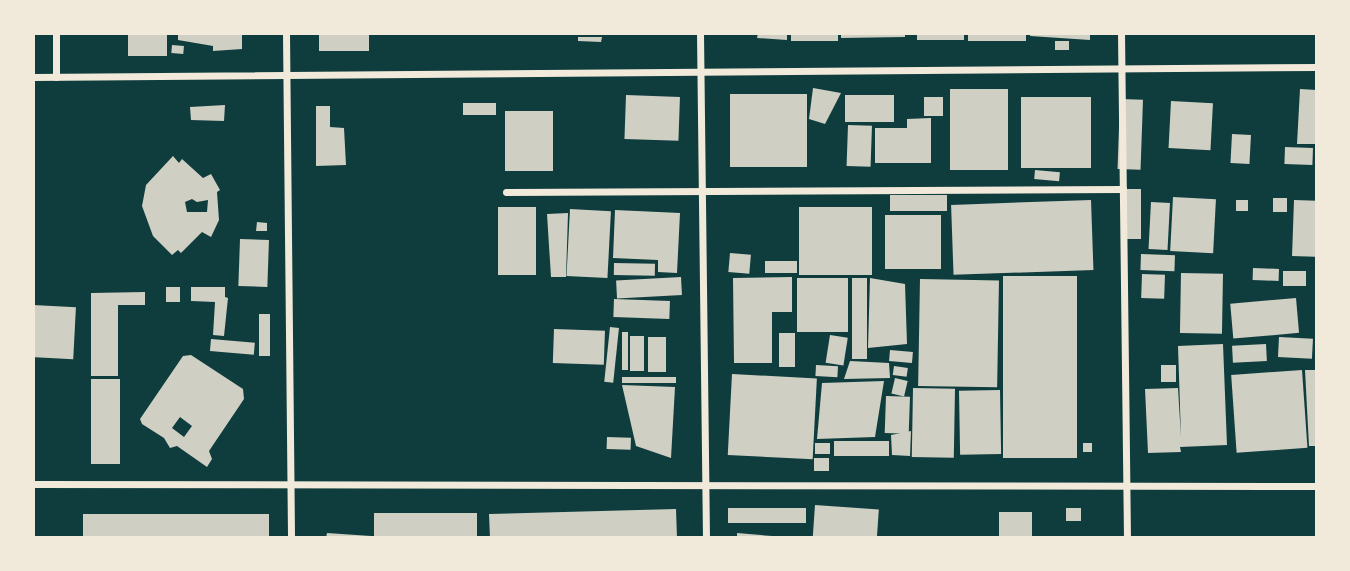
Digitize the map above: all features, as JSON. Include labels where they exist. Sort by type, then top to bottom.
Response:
[{"type":"street","points":[[56,33],[56,77]]},
{"type":"street","points":[[286,33],[291,538]]},
{"type":"street","points":[[700,33],[706,538]]},
{"type":"street","points":[[1122,33],[1128,538]]},
{"type":"street","points":[[33,77],[1317,67]]},
{"type":"street","points":[[506,192],[1123,189]]},
{"type":"street","points":[[33,484],[1317,486]]},
{"type":"building","points":[[128,33],[167,33],[167,56],[128,56]]},
{"type":"building","points":[[178,33],[242,33],[242,49],[213,51],[213,46],[178,40]]},
{"type":"building","points":[[319,33],[369,33],[369,51],[319,51]]},
{"type":"building","points":[[758,33],[787,33],[787,40],[757,38]]},
{"type":"building","points":[[791,33],[838,33],[838,41],[791,41]]},
{"type":"building","points":[[841,33],[905,33],[905,37],[841,38]]},
{"type":"building","points":[[917,33],[964,33],[964,40],[917,40]]},
{"type":"building","points":[[968,33],[1026,33],[1026,41],[968,41]]},
{"type":"building","points":[[1031,33],[1090,33],[1090,40],[1030,36]]},
{"type":"building","points":[[578,37],[602,37],[601,42],[578,41]]},
{"type":"building","points":[[1055,41],[1069,41],[1069,50],[1055,50]]},
{"type":"building","points":[[172,45],[184,46],[183,54],[171,53]]},
{"type":"building","points":[[813,88],[841,93],[825,124],[809,119]]},
{"type":"building","points":[[950,89],[1008,89],[1008,170],[950,170]]},
{"type":"building","points":[[1300,89],[1317,90],[1317,144],[1297,144]]},
{"type":"building","points":[[730,94],[807,94],[807,167],[730,167]]},
{"type":"building","points":[[626,95],[680,97],[678,141],[624,139]]},
{"type":"building","points":[[845,95],[894,95],[894,122],[845,122]]},
{"type":"building","points":[[924,97],[943,97],[943,116],[924,116]]},
{"type":"building","points":[[1021,97],[1091,97],[1091,168],[1021,168]]},
{"type":"building","points":[[1120,99],[1143,100],[1141,170],[1118,169]]},
{"type":"building","points":[[1171,101],[1213,103],[1210,150],[1169,148]]},
{"type":"building","points":[[463,103],[496,103],[496,115],[463,115]]},
{"type":"building","points":[[225,105],[224,121],[191,120],[190,107]]},
{"type":"building","points":[[316,106],[330,106],[330,127],[344,128],[346,165],[316,166]]},
{"type":"building","points":[[505,111],[553,111],[553,171],[505,171]]},
{"type":"building","points":[[931,118],[931,163],[875,163],[875,128],[907,128],[907,119]]},
{"type":"building","points":[[848,125],[872,126],[871,167],[847,166]]},
{"type":"building","points":[[1232,134],[1251,135],[1249,164],[1230,163]]},
{"type":"building","points":[[1285,147],[1313,148],[1312,165],[1284,164]]},
{"type":"building","points":[[173,156],[179,163],[182,159],[203,178],[211,174],[220,190],[217,192],[219,220],[211,237],[202,232],[181,253],[178,250],[172,255],[153,236],[142,206],[146,185]],"holes":[[[192,199],[197,202],[208,200],[207,212],[187,212],[185,202]]]},
{"type":"building","points":[[1035,170],[1060,172],[1059,181],[1034,179]]},
{"type":"building","points":[[1123,189],[1141,189],[1141,239],[1123,239]]},
{"type":"building","points":[[890,195],[947,195],[947,211],[890,211]]},
{"type":"building","points":[[1173,197],[1216,199],[1213,253],[1170,251]]},
{"type":"building","points":[[1273,198],[1287,198],[1287,212],[1273,212]]},
{"type":"building","points":[[1091,200],[1093,270],[954,275],[951,205]]},
{"type":"building","points":[[1236,200],[1248,200],[1248,211],[1236,211]]},
{"type":"building","points":[[1294,200],[1317,201],[1315,257],[1292,256]]},
{"type":"building","points":[[1151,202],[1170,203],[1168,250],[1149,249]]},
{"type":"building","points":[[498,207],[536,207],[536,275],[498,275]]},
{"type":"building","points":[[799,207],[872,207],[872,275],[799,275]]},
{"type":"building","points":[[570,209],[611,211],[607,278],[566,276]]},
{"type":"building","points":[[615,210],[680,213],[677,273],[658,272],[658,260],[613,258]]},
{"type":"building","points":[[568,213],[566,277],[551,277],[547,214]]},
{"type":"building","points":[[885,215],[941,215],[941,269],[885,269]]},
{"type":"building","points":[[257,222],[267,223],[267,231],[256,231]]},
{"type":"building","points":[[240,239],[269,240],[267,287],[238,286]]},
{"type":"building","points":[[730,253],[751,255],[749,274],[728,272]]},
{"type":"building","points":[[1141,254],[1175,255],[1174,271],[1140,270]]},
{"type":"building","points":[[765,261],[797,261],[797,273],[765,273]]},
{"type":"building","points":[[614,263],[655,264],[655,276],[614,275]]},
{"type":"building","points":[[1253,268],[1279,269],[1279,281],[1253,280]]},
{"type":"building","points":[[1283,271],[1306,271],[1306,286],[1283,286]]},
{"type":"building","points":[[1181,273],[1223,274],[1222,334],[1180,333]]},
{"type":"building","points":[[1142,274],[1165,275],[1164,299],[1141,298]]},
{"type":"building","points":[[1003,276],[1077,276],[1077,458],[1003,458]]},
{"type":"building","points":[[681,277],[682,295],[617,298],[616,280]]},
{"type":"building","points":[[792,277],[792,312],[772,312],[772,363],[734,363],[733,278]]},
{"type":"building","points":[[797,278],[848,278],[848,332],[797,332]]},
{"type":"building","points":[[852,278],[867,278],[867,359],[852,359]]},
{"type":"building","points":[[870,278],[905,284],[907,344],[868,348]]},
{"type":"building","points":[[920,279],[999,280],[997,387],[918,386]]},
{"type":"building","points":[[166,287],[180,287],[180,302],[166,302]]},
{"type":"building","points":[[191,287],[225,287],[225,297],[228,298],[224,336],[213,335],[215,302],[191,301]]},
{"type":"building","points":[[145,292],[145,305],[118,305],[118,376],[91,376],[91,293]]},
{"type":"building","points":[[1296,298],[1299,333],[1233,339],[1230,304]]},
{"type":"building","points":[[614,299],[670,301],[669,319],[613,317]]},
{"type":"building","points":[[33,305],[76,307],[73,359],[33,357]]},
{"type":"building","points":[[259,314],[270,314],[270,356],[259,356]]},
{"type":"building","points":[[610,327],[619,328],[613,383],[604,382]]},
{"type":"building","points":[[554,329],[605,331],[604,365],[553,363]]},
{"type":"building","points":[[622,332],[628,332],[628,370],[622,370]]},
{"type":"building","points":[[779,333],[795,333],[795,367],[779,367]]},
{"type":"building","points":[[830,335],[848,338],[843,365],[826,363]]},
{"type":"building","points":[[630,336],[644,336],[644,371],[630,371]]},
{"type":"building","points":[[648,337],[666,337],[666,372],[648,372]]},
{"type":"building","points":[[1279,337],[1313,339],[1312,359],[1278,357]]},
{"type":"building","points":[[211,339],[255,343],[254,355],[210,351]]},
{"type":"building","points":[[1223,344],[1227,445],[1180,447],[1181,452],[1148,453],[1145,389],[1178,388],[1181,437],[1178,346]]},
{"type":"building","points":[[1266,344],[1267,361],[1233,363],[1232,346]]},
{"type":"building","points":[[890,350],[913,352],[912,363],[889,361]]},
{"type":"building","points":[[191,355],[243,389],[244,399],[209,451],[212,459],[207,467],[177,446],[170,448],[164,438],[142,424],[140,419],[183,356]],"holes":[[[180,417],[192,426],[184,437],[172,428]]]},
{"type":"building","points":[[850,361],[889,363],[890,378],[844,379]]},
{"type":"building","points":[[816,365],[838,366],[837,377],[815,376]]},
{"type":"building","points":[[1161,365],[1176,365],[1176,382],[1161,382]]},
{"type":"building","points":[[894,366],[908,368],[907,377],[893,375]]},
{"type":"building","points":[[1302,370],[1307,448],[1237,453],[1231,375]]},
{"type":"building","points":[[1305,370],[1317,370],[1317,446],[1309,446]]},
{"type":"building","points":[[732,374],[817,378],[813,459],[728,455]]},
{"type":"building","points":[[622,377],[676,377],[676,383],[622,383]]},
{"type":"building","points":[[895,378],[908,381],[904,397],[891,394]]},
{"type":"building","points":[[91,379],[120,379],[120,464],[91,464]]},
{"type":"building","points":[[884,381],[875,437],[817,439],[822,383]]},
{"type":"building","points":[[622,385],[675,387],[671,458],[636,446]]},
{"type":"building","points":[[913,388],[955,389],[954,458],[912,457]]},
{"type":"building","points":[[1000,390],[1001,454],[960,455],[959,391]]},
{"type":"building","points":[[886,396],[910,397],[909,434],[885,433]]},
{"type":"building","points":[[911,431],[910,456],[892,455],[891,435]]},
{"type":"building","points":[[607,437],[631,438],[631,450],[607,449]]},
{"type":"building","points":[[834,441],[889,441],[889,456],[834,456]]},
{"type":"building","points":[[815,443],[830,443],[830,454],[815,454]]},
{"type":"building","points":[[1083,443],[1092,443],[1092,452],[1083,452]]},
{"type":"building","points":[[814,458],[829,458],[829,471],[814,471]]},
{"type":"building","points":[[815,505],[879,509],[877,538],[813,538]]},
{"type":"building","points":[[728,508],[806,508],[806,523],[728,523]]},
{"type":"building","points":[[1066,508],[1081,508],[1081,521],[1066,521]]},
{"type":"building","points":[[676,509],[677,538],[490,538],[489,514]]},
{"type":"building","points":[[999,512],[1032,512],[1032,538],[999,538]]},
{"type":"building","points":[[374,513],[477,513],[477,538],[374,538]]},
{"type":"building","points":[[83,514],[269,514],[269,538],[83,538]]},
{"type":"building","points":[[327,533],[371,536],[371,538],[326,538]]},
{"type":"building","points":[[737,533],[772,536],[772,538],[737,538]]}]
